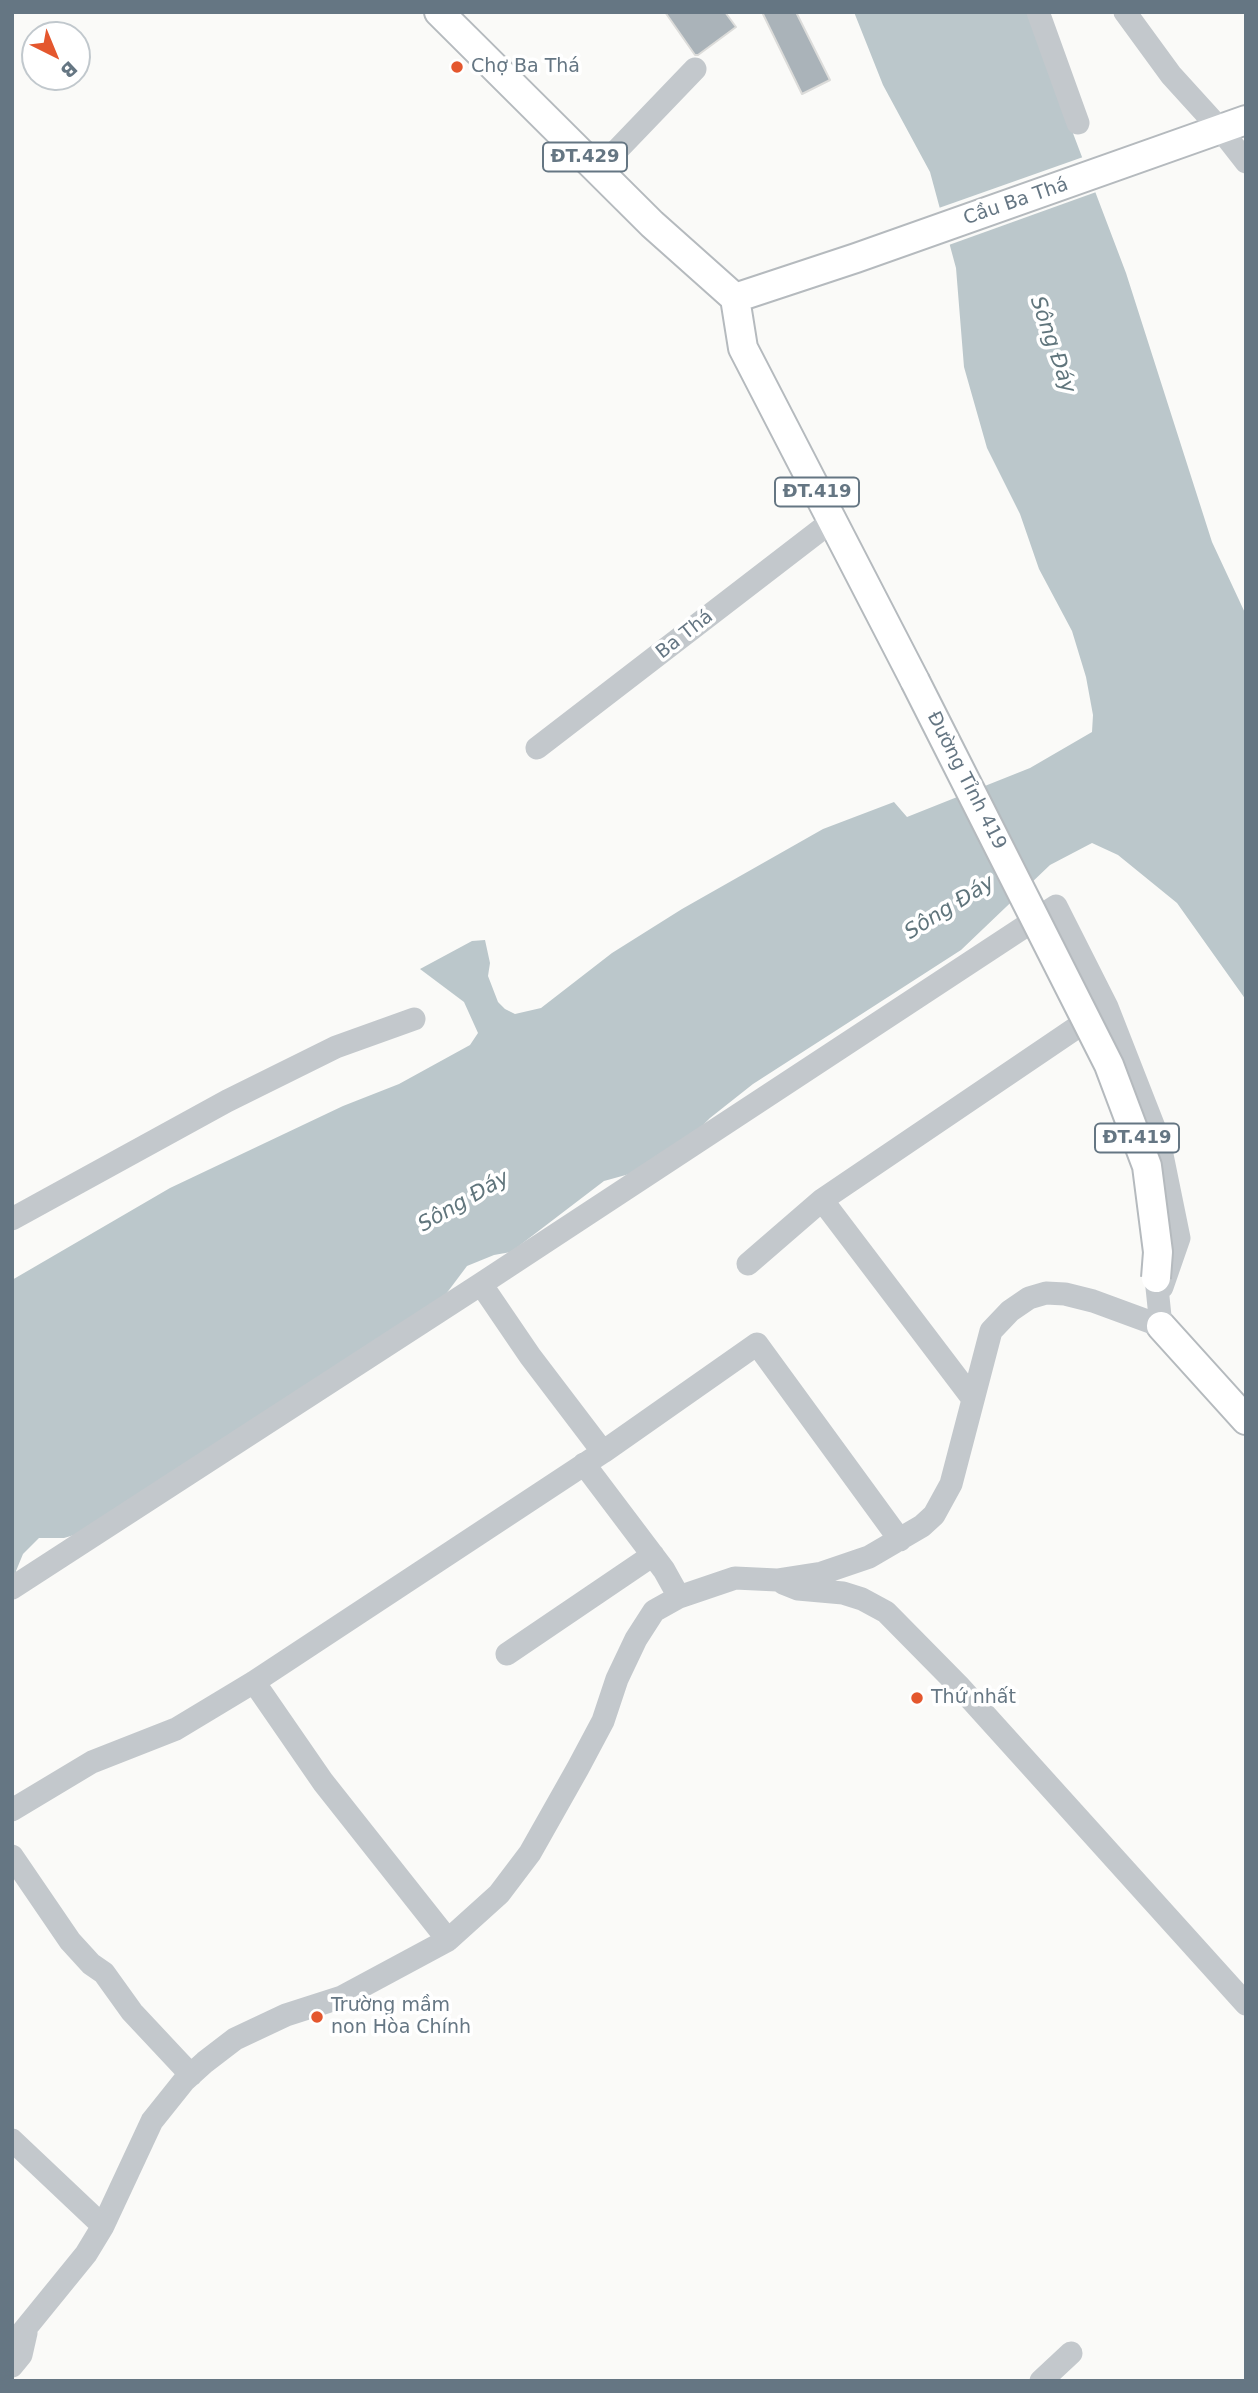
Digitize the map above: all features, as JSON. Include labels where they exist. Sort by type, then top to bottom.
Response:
[{"type":"main road","name":"ĐT.429","points":[[439,12],[652,224],[735,298]]},
{"type":"main road","name":"Cầu Ba Thá","points":[[735,298],[1233,125]]},
{"type":"main road","name":"Đường Tỉnh 419","points":[[735,298],[743,348],[915,681],[1108,1065],[1147,1166],[1158,1252],[1158,1285]]},
{"type":"main road","points":[[1161,1326],[1246,1420]]},
{"type":"street","points":[[1038,12],[1078,123]]},
{"type":"street","points":[[1125,12],[1171,75],[1233,125],[1246,162]]},
{"type":"street","points":[[598,170],[695,69]]},
{"type":"street","name":"Ba Thá","points":[[537,748],[832,521]]},
{"type":"street","points":[[12,1588],[1056,906],[1107,1007],[1159,1140],[1179,1238],[1158,1285],[1161,1326],[1093,1301],[1065,1294],[1046,1293],[1029,1298],[1010,1311],[990,1331],[951,1484],[934,1515],[922,1526],[869,1557],[832,1570],[777,1580],[735,1578],[679,1597],[654,1611],[636,1639],[617,1679],[603,1721],[530,1853],[499,1894],[448,1940],[342,1997],[286,2015],[235,2039],[191,2075],[152,2121],[103,2226],[86,2254],[12,2346]]},
{"type":"street","points":[[748,1264],[822,1200],[1107,1007]]},
{"type":"street","points":[[12,1219],[226,1101],[336,1047],[414,1019]]},
{"type":"street","points":[[822,1200],[973,1399]]},
{"type":"street","points":[[481,1284],[594,1458],[679,1597]]},
{"type":"street","points":[[12,1810],[92,1762],[176,1729],[254,1682],[594,1458],[757,1344],[900,1540]]},
{"type":"street","points":[[507,1654],[653,1555]]},
{"type":"street","points":[[777,1580],[798,1589],[853,1596],[886,1612],[958,1685],[1246,2004]]},
{"type":"street","points":[[254,1682],[323,1782],[448,1940]]},
{"type":"street","points":[[12,1856],[70,1941],[91,1964],[104,1973],[132,2012],[191,2075]]},
{"type":"street","points":[[12,2140],[103,2226]]},
{"type":"street","points":[[12,2367],[21,2355],[27,2327]]},
{"type":"street","points":[[1041,2381],[1071,2353]]},
{"type":"water","name":"Sông Đáy","points":[[854,12],[1027,12],[1126,273],[1212,542],[1246,615],[1246,1000],[1177,903],[1118,855],[1092,843],[1050,865],[961,950],[753,1084],[651,1168],[604,1181],[511,1252],[494,1255],[467,1266],[443,1298],[81,1533],[64,1538],[39,1538],[23,1554],[16,1571],[16,1584],[12,1589],[12,1280],[170,1188],[343,1106],[399,1084],[470,1045],[478,1033],[464,1002],[420,969],[472,941],[485,940],[490,963],[488,976],[498,1002],[505,1009],[515,1014],[541,1008],[612,953],[682,909],[823,829],[894,802],[907,817],[1030,768],[1092,732],[1093,715],[1086,677],[1072,631],[1039,569],[1020,514],[987,448],[964,367],[956,268],[930,172],[883,85]]},
{"type":"pier","points":[[1086,156],[1099,191],[946,246],[936,209]]},
{"type":"building","points":[[665,12],[725,12],[736,27],[695,55]]},
{"type":"building","points":[[762,12],[796,12],[830,80],[802,94]]},
{"type":"place","name":"Chợ Ba Thá","points":[[457,67]]},
{"type":"place","name":"Thứ nhất","points":[[917,1698]]},
{"type":"place","name":"Trường mầm non Hòa Chính","points":[[317,2017]]}]
